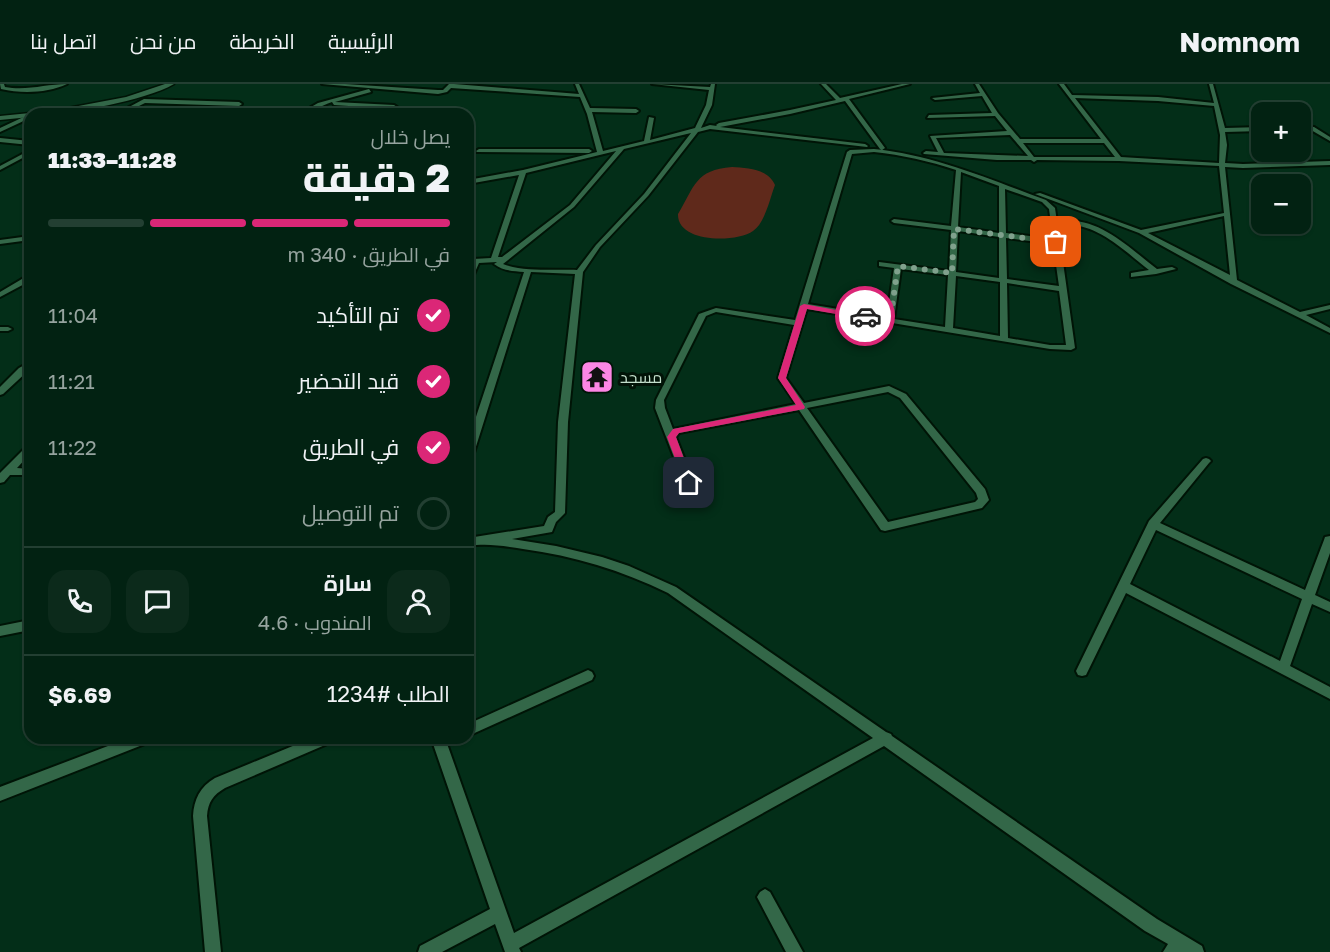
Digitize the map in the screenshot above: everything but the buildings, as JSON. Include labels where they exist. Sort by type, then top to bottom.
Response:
[{"type":"street","points":[[2,84],[3,88],[16,89],[65,84]]},
{"type":"street","points":[[74,108],[127,99],[171,84]]},
{"type":"street","points":[[324,84],[438,92],[445,91],[451,85],[497,87],[581,96]]},
{"type":"street","points":[[577,84],[588,110],[600,152]]},
{"type":"street","points":[[474,541],[548,529],[552,520],[560,513],[563,422],[579,272],[646,195],[699,128],[709,105],[713,87],[654,84]]},
{"type":"street","points":[[824,84],[840,101]]},
{"type":"street","points":[[474,181],[523,172],[699,128],[847,100],[908,84]]},
{"type":"street","points":[[977,84],[1010,133],[1034,160]]},
{"type":"street","points":[[1061,84],[1119,159]]},
{"type":"street","points":[[1211,84],[1223,130],[1225,153],[1222,165],[1234,282]]},
{"type":"street","points":[[314,108],[378,88]]},
{"type":"street","points":[[935,98],[983,94]]},
{"type":"street","points":[[1071,96],[1216,105]]},
{"type":"street","points":[[127,99],[239,104]]},
{"type":"street","points":[[130,108],[144,100]]},
{"type":"street","points":[[847,100],[882,148]]},
{"type":"street","points":[[324,103],[394,107]]},
{"type":"street","points":[[588,110],[636,111]]},
{"type":"street","points":[[929,117],[996,114]]},
{"type":"street","points":[[0,118],[24,116]]},
{"type":"street","points":[[647,141],[651,118]]},
{"type":"street","points":[[0,129],[24,119]]},
{"type":"street","points":[[710,127],[943,155],[1034,160],[1119,159],[1264,166],[1330,163]]},
{"type":"street","points":[[1312,128],[1330,128]]},
{"type":"street","points":[[1312,128],[1330,139]]},
{"type":"street","points":[[1223,130],[1251,129]]},
{"type":"street","points":[[943,155],[932,137],[1010,133]]},
{"type":"street","points":[[0,140],[24,142]]},
{"type":"street","points":[[1018,141],[1104,141]]},
{"type":"street","points":[[579,272],[528,270],[502,267],[498,264],[572,206],[623,147]]},
{"type":"street","points":[[671,437],[676,431],[685,429],[801,407],[889,389],[898,392],[981,492],[984,500],[978,505],[885,528],[801,407],[782,378],[850,152],[870,150],[918,156],[1044,201],[1052,208],[1071,348],[1004,340],[804,306]]},
{"type":"street","points":[[479,151],[600,152]]},
{"type":"street","points":[[926,153],[1141,232],[1330,331]]},
{"type":"street","points":[[0,168],[24,155]]},
{"type":"street","points":[[949,330],[958,171]]},
{"type":"street","points":[[494,259],[523,172]]},
{"type":"street","points":[[1002,187],[1004,340]]},
{"type":"street","points":[[1053,213],[1068,221],[1094,228],[1155,272]]},
{"type":"street","points":[[1141,232],[1226,214]]},
{"type":"street","points":[[894,221],[1056,242]]},
{"type":"street","points":[[1054,225],[1068,221]]},
{"type":"street","points":[[0,242],[24,239]]},
{"type":"street","points":[[474,264],[475,262],[504,259]]},
{"type":"street","points":[[882,264],[1063,289]]},
{"type":"street","points":[[890,321],[898,266]]},
{"type":"street","points":[[1134,275],[1172,268]]},
{"type":"street","points":[[474,437],[528,270]]},
{"type":"street","points":[[0,295],[24,281]]},
{"type":"street","points":[[1299,315],[1330,307]]},
{"type":"street","points":[[689,483],[660,408],[660,400],[704,314],[716,310],[799,322]]},
{"type":"street","points":[[0,392],[24,369]]},
{"type":"street","points":[[4,475],[24,454]]},
{"type":"street","points":[[1082,671],[1153,524],[1206,461]]},
{"type":"street","points":[[4,475],[24,473]]},
{"type":"street","points":[[1153,524],[1330,607]]},
{"type":"street","points":[[482,539],[579,553],[612,563],[651,579],[715,618],[886,738],[1176,948],[1196,952]]},
{"type":"street","points":[[1283,669],[1329,540]]},
{"type":"street","points":[[1123,586],[1330,693]]},
{"type":"street","points":[[0,631],[24,626]]},
{"type":"street","points":[[474,727],[588,676]]},
{"type":"street","points":[[444,744],[511,948],[886,738]]},
{"type":"street","points":[[0,794],[129,744]]},
{"type":"street","points":[[213,952],[200,816],[200,806],[205,795],[210,788],[220,783],[313,744]]},
{"type":"street","points":[[765,897],[795,952]]},
{"type":"street","points":[[426,952],[499,913]]},
{"type":"shaded area","points":[[732,167],[763,173],[775,185],[761,222],[753,231],[745,235],[722,239],[709,238],[687,231],[680,224],[678,214],[693,188],[703,176],[710,172]]},
{"type":"way so far","points":[[865,316],[890,321],[898,266],[952,273],[954,229],[1056,242]]},
{"type":"place","name":"مسجد","points":[[597,377]]},
{"type":"route","points":[[689,483],[672,444],[671,437],[676,431],[801,407],[782,378],[804,306],[865,316]]}]
